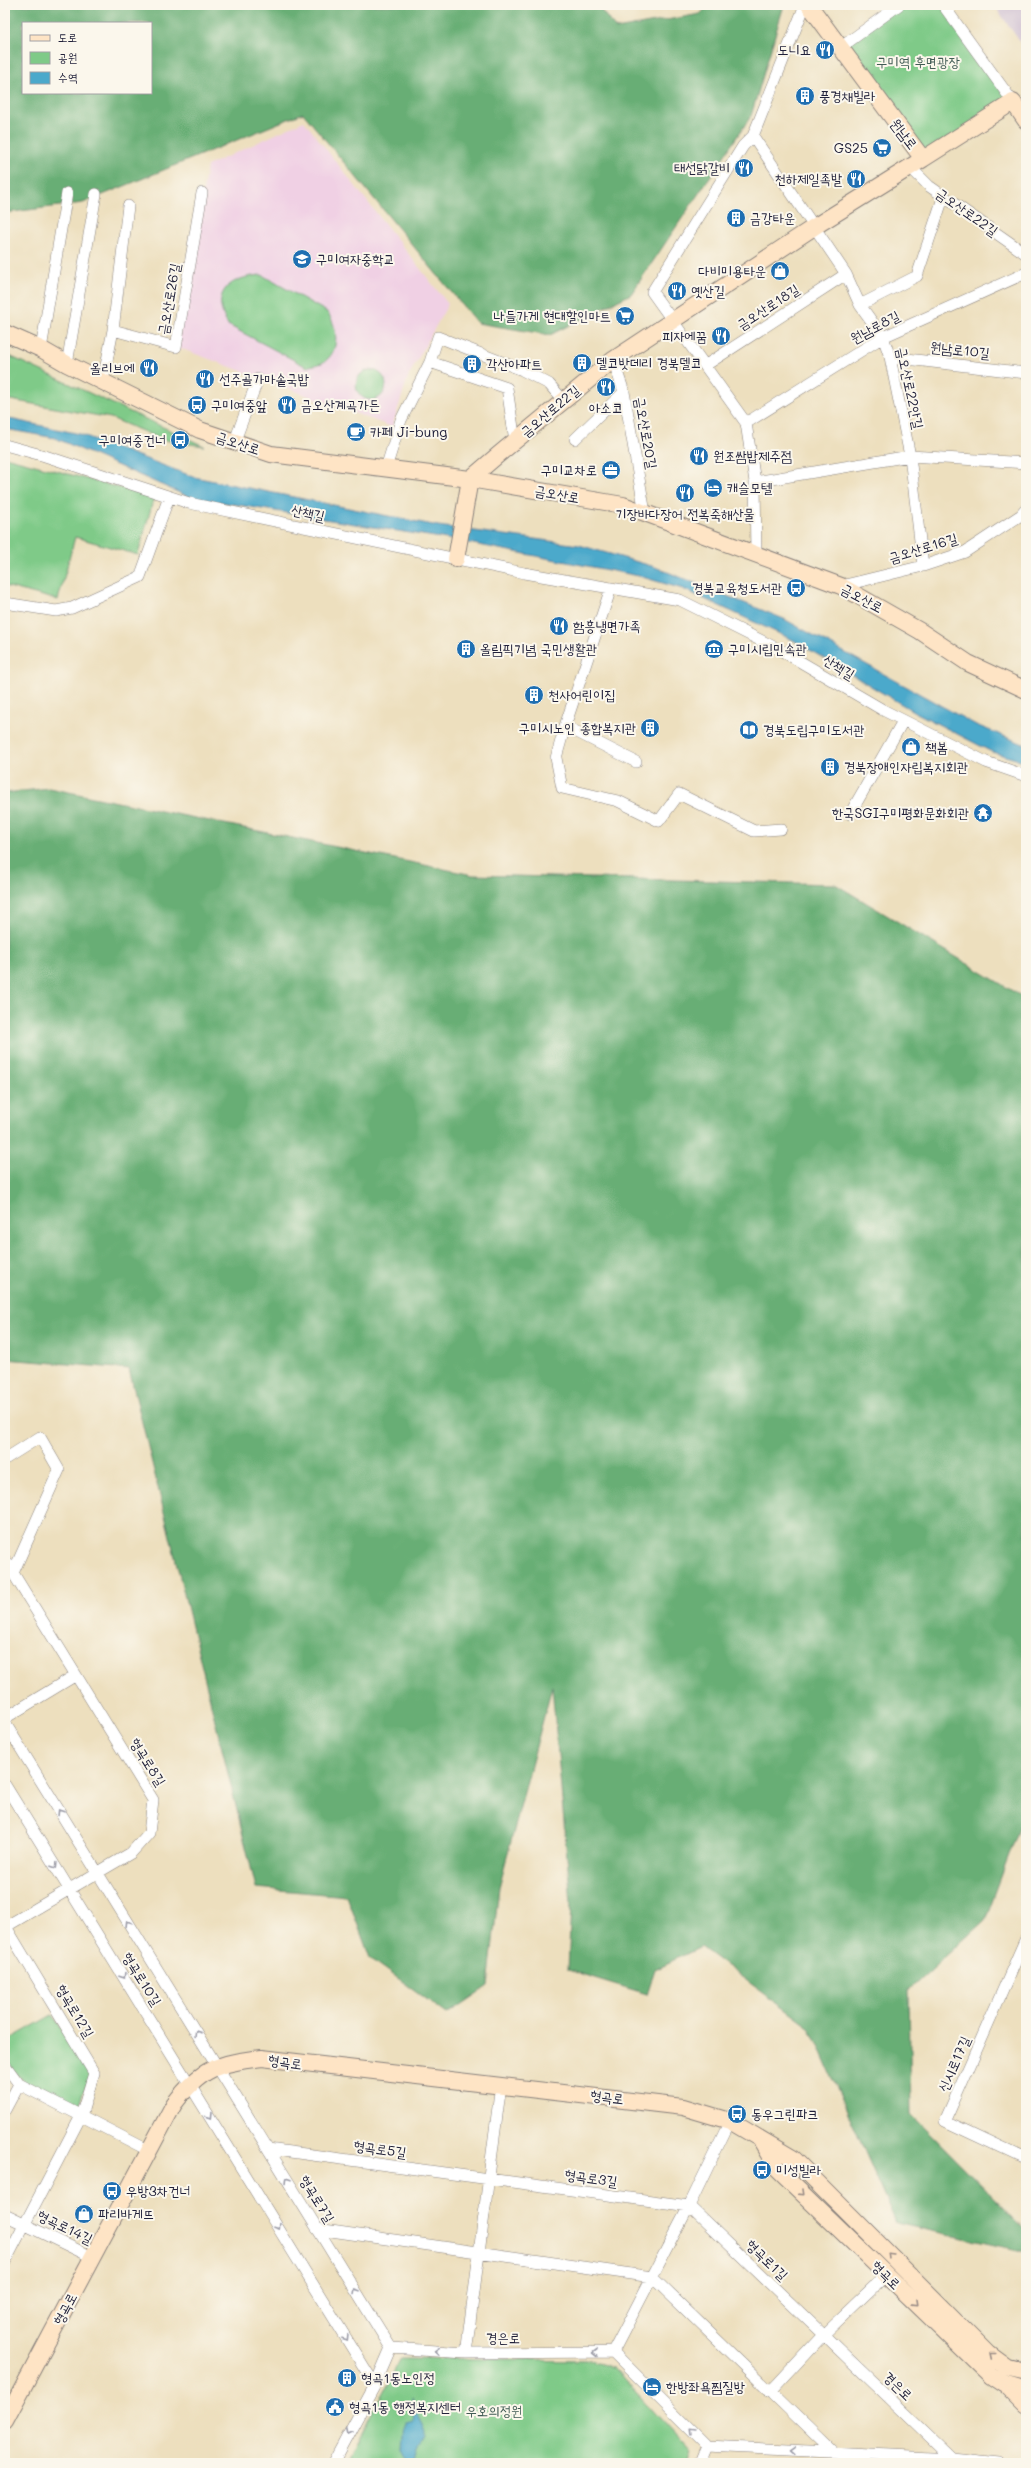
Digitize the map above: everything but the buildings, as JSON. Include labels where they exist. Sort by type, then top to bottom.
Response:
[{"type":"street","points":[[756,554],[755,482],[746,423],[706,365],[652,292],[743,146],[753,136],[805,5]]},
{"type":"street","name":"원남로","points":[[809,5],[840,48],[917,163],[1013,102]]},
{"type":"street","points":[[840,48],[900,5]]},
{"type":"street","points":[[943,5],[1026,121]]},
{"type":"street","points":[[753,136],[814,227]]},
{"type":"street","name":"금오산로22길","points":[[470,479],[563,400],[613,360],[814,227],[917,163],[929,186],[944,195],[1026,254]]},
{"type":"street","points":[[41,349],[67,193]]},
{"type":"street","name":"금오산로26길","points":[[113,330],[176,347],[202,193]]},
{"type":"street","points":[[67,364],[96,194]]},
{"type":"street","points":[[860,305],[917,276],[944,195]]},
{"type":"street","points":[[103,381],[113,330],[128,206]]},
{"type":"street","name":"금오산로22안길","points":[[814,227],[846,274],[860,305],[883,337],[890,357],[910,456],[923,566]]},
{"type":"street","name":"원남로8길","points":[[746,423],[883,337],[1026,273]]},
{"type":"street","name":"금오산로18길","points":[[706,365],[846,274]]},
{"type":"street","name":"금오산로","points":[[5,333],[41,349],[67,364],[200,430],[234,443],[271,454],[470,479],[623,505],[841,586],[920,631],[968,663],[1026,690]]},
{"type":"street","points":[[386,468],[401,420],[430,362],[438,337],[522,370],[549,384],[563,400]]},
{"type":"street","name":"원남로10길","points":[[890,357],[1026,373]]},
{"type":"street","name":"금오산로20길","points":[[613,360],[624,392],[645,513]]},
{"type":"street","points":[[430,362],[507,388],[515,441]]},
{"type":"street","points":[[234,443],[258,380]]},
{"type":"street","points":[[575,439],[624,392]]},
{"type":"street","name":"산책길","points":[[5,445],[196,505],[524,573],[680,600],[782,651],[903,721],[986,762],[1026,776]]},
{"type":"street","points":[[755,482],[910,456],[1026,462]]},
{"type":"street","points":[[456,559],[470,479]]},
{"type":"street","points":[[5,603],[56,611],[72,608],[140,577],[169,497]]},
{"type":"street","name":"금오산로16길","points":[[841,586],[923,566],[964,552],[1024,514]]},
{"type":"street","points":[[611,588],[565,726],[556,758],[562,788],[618,801],[659,821],[679,794],[754,831],[781,829]]},
{"type":"street","points":[[850,814],[903,721]]},
{"type":"street","points":[[565,726],[636,762]]},
{"type":"street","points":[[5,1459],[40,1437],[59,1470],[13,1573]]},
{"type":"street","name":"형곡로8길","points":[[5,1560],[153,1800],[149,1832],[131,1853],[70,1890]]},
{"type":"street","points":[[5,1718],[76,1675]]},
{"type":"street","points":[[5,1723],[217,2066]]},
{"type":"street","name":"형곡로10길","points":[[5,1785],[375,2385]]},
{"type":"street","points":[[5,1926],[70,1890]]},
{"type":"street","name":"형곡로12길","points":[[5,1926],[94,2073],[81,2116],[25,2224]]},
{"type":"street","name":"신시로17길","points":[[1026,1938],[945,2121],[1026,2159]]},
{"type":"street","name":"형곡로","points":[[5,2421],[148,2150],[174,2104],[190,2083],[217,2066],[236,2061],[262,2058],[501,2084],[683,2107],[730,2121],[761,2141],[794,2159],[989,2354],[1008,2368],[1026,2372]]},
{"type":"street","points":[[5,2066],[19,2084],[148,2150]]},
{"type":"street","name":"형곡로7길","points":[[217,2066],[391,2348]]},
{"type":"street","points":[[5,2110],[19,2084]]},
{"type":"street","points":[[466,2353],[501,2084]]},
{"type":"street","points":[[730,2121],[690,2206],[613,2352],[707,2446],[952,2458],[1000,2463]]},
{"type":"street","name":"형곡로","points":[[761,2141],[778,2170],[990,2375],[1002,2383],[1026,2390]]},
{"type":"street","name":"형곡로5길","points":[[268,2149],[489,2179]]},
{"type":"street","name":"형곡로3길","points":[[489,2179],[690,2206]]},
{"type":"street","name":"형곡로1길","points":[[690,2206],[823,2334]]},
{"type":"street","name":"형곡로14길","points":[[5,2215],[92,2257]]},
{"type":"street","name":"형곡로14길","points":[[5,2262],[25,2224]]},
{"type":"street","points":[[317,2229],[652,2277],[832,2452]]},
{"type":"street","points":[[770,2392],[823,2334],[886,2275]]},
{"type":"street","name":"경은로","points":[[823,2334],[952,2458]]},
{"type":"street","points":[[333,2463],[375,2385],[391,2348]]},
{"type":"street","name":"경은로","points":[[391,2348],[466,2353],[613,2352]]},
{"type":"street","points":[[1002,2383],[1026,2406]]},
{"type":"street","points":[[700,2463],[707,2446]]},
{"type":"shaded area","points":[[994,5],[1026,5],[1026,50]]},
{"type":"shaded area","name":"구미여자중학교","points":[[304,121],[448,304],[408,377],[392,427],[177,347],[207,166]]},
{"type":"green space","points":[[5,5],[597,5],[616,29],[700,14],[709,5],[784,5],[751,116],[631,294],[550,335],[477,323],[303,113],[83,203],[5,213]]},
{"type":"green space","name":"구미역 후면광장","points":[[899,5],[943,5],[1013,102],[923,159],[840,48]]},
{"type":"green space","points":[[262,275],[327,312],[334,324],[336,339],[335,346],[328,359],[320,364],[307,367],[228,325],[223,314],[221,304],[222,296],[226,289],[232,283],[240,279]]},
{"type":"green space","points":[[5,354],[204,446],[164,440],[111,418],[5,399]]},
{"type":"green space","points":[[371,370],[377,371],[385,379],[385,391],[377,399],[371,400],[365,399],[357,391],[356,385],[357,379],[365,371]]},
{"type":"green space","points":[[5,457],[154,497],[138,555],[75,537],[58,600],[5,586]]},
{"type":"green space","points":[[49,788],[473,875],[835,884],[1026,999],[1026,1810],[985,1920],[909,1990],[911,2114],[1026,2230],[1026,2252],[896,2223],[811,2028],[701,1947],[655,1969],[647,1994],[568,1970],[571,1903],[552,1686],[499,1887],[488,1986],[447,2014],[370,1958],[347,1896],[256,1888],[129,1369],[5,1359],[5,793]]},
{"type":"green space","points":[[52,2015],[91,2074],[76,2111],[29,2085],[19,2077],[7,2056],[5,2042]]},
{"type":"green space","name":"우호의정원","points":[[401,2358],[585,2360],[613,2367],[691,2452],[687,2463],[346,2463]]},
{"type":"water","points":[[5,418],[80,434],[194,477],[438,526],[579,545],[655,567],[784,619],[976,725],[1026,745],[1026,762],[992,752],[913,711],[793,640],[683,589],[639,576],[453,540],[189,497],[55,438],[5,429]]},
{"type":"water","points":[[411,2399],[427,2437],[419,2450],[416,2463],[411,2463],[404,2449],[406,2422],[413,2420],[415,2410]]},
{"type":"place","name":"도니요","points":[[825,50]]},
{"type":"place","name":"풍경채빌라","points":[[805,96]]},
{"type":"place","name":"GS25","points":[[882,148]]},
{"type":"place","name":"태선닭갈비","points":[[744,168]]},
{"type":"place","name":"천하제일족발","points":[[856,179]]},
{"type":"place","name":"금강타운","points":[[736,218]]},
{"type":"place","name":"구미여자중학교","points":[[302,259]]},
{"type":"place","name":"다비미용타운","points":[[780,271]]},
{"type":"place","name":"옛산길","points":[[677,291]]},
{"type":"place","name":"나들가게 현대할인마트","points":[[625,316]]},
{"type":"place","name":"피자에꿈","points":[[721,336]]},
{"type":"place","name":"델코밧데리 경북델코","points":[[582,363]]},
{"type":"place","name":"각산아파트","points":[[472,364]]},
{"type":"place","name":"올리브에","points":[[149,368]]},
{"type":"place","name":"선주골가마솥국밥","points":[[205,379]]},
{"type":"place","name":"아소코","points":[[606,387]]},
{"type":"place","name":"구미여중앞","points":[[197,405]]},
{"type":"place","name":"금오산계곡가든","points":[[287,405]]},
{"type":"place","name":"카페 Ji-bung","points":[[356,432]]},
{"type":"place","name":"구미여중건너","points":[[180,440]]},
{"type":"place","name":"원조쌈밥제주점","points":[[699,456]]},
{"type":"place","name":"구미교차로","points":[[611,470]]},
{"type":"place","name":"캐슬모텔","points":[[713,488]]},
{"type":"place","name":"기장바다장어 전복죽해산물","points":[[685,493]]},
{"type":"place","name":"경북교육청도서관","points":[[796,588]]},
{"type":"place","name":"함흥냉면가족","points":[[559,626]]},
{"type":"place","name":"올림픽기념 국민생활관","points":[[466,649]]},
{"type":"place","name":"구미시립민속관","points":[[714,649]]},
{"type":"place","name":"천사어린이집","points":[[534,695]]},
{"type":"place","name":"구미시노인 종합복지관","points":[[650,728]]},
{"type":"place","name":"경북도립구미도서관","points":[[749,730]]},
{"type":"place","name":"책봄","points":[[911,747]]},
{"type":"place","name":"경북장애인자립복지회관","points":[[830,767]]},
{"type":"place","name":"한국SGI구미평화문화회관","points":[[983,813]]},
{"type":"place","name":"동우그린파크","points":[[737,2114]]},
{"type":"place","name":"미성빌라","points":[[762,2170]]},
{"type":"place","name":"우방3차건너","points":[[112,2191]]},
{"type":"place","name":"파리바게뜨","points":[[84,2214]]},
{"type":"place","name":"형곡1동노인정","points":[[347,2378]]},
{"type":"place","name":"한방좌욕찜질방","points":[[652,2387]]},
{"type":"place","name":"형곡1동 행정복지센터","points":[[335,2407]]}]
